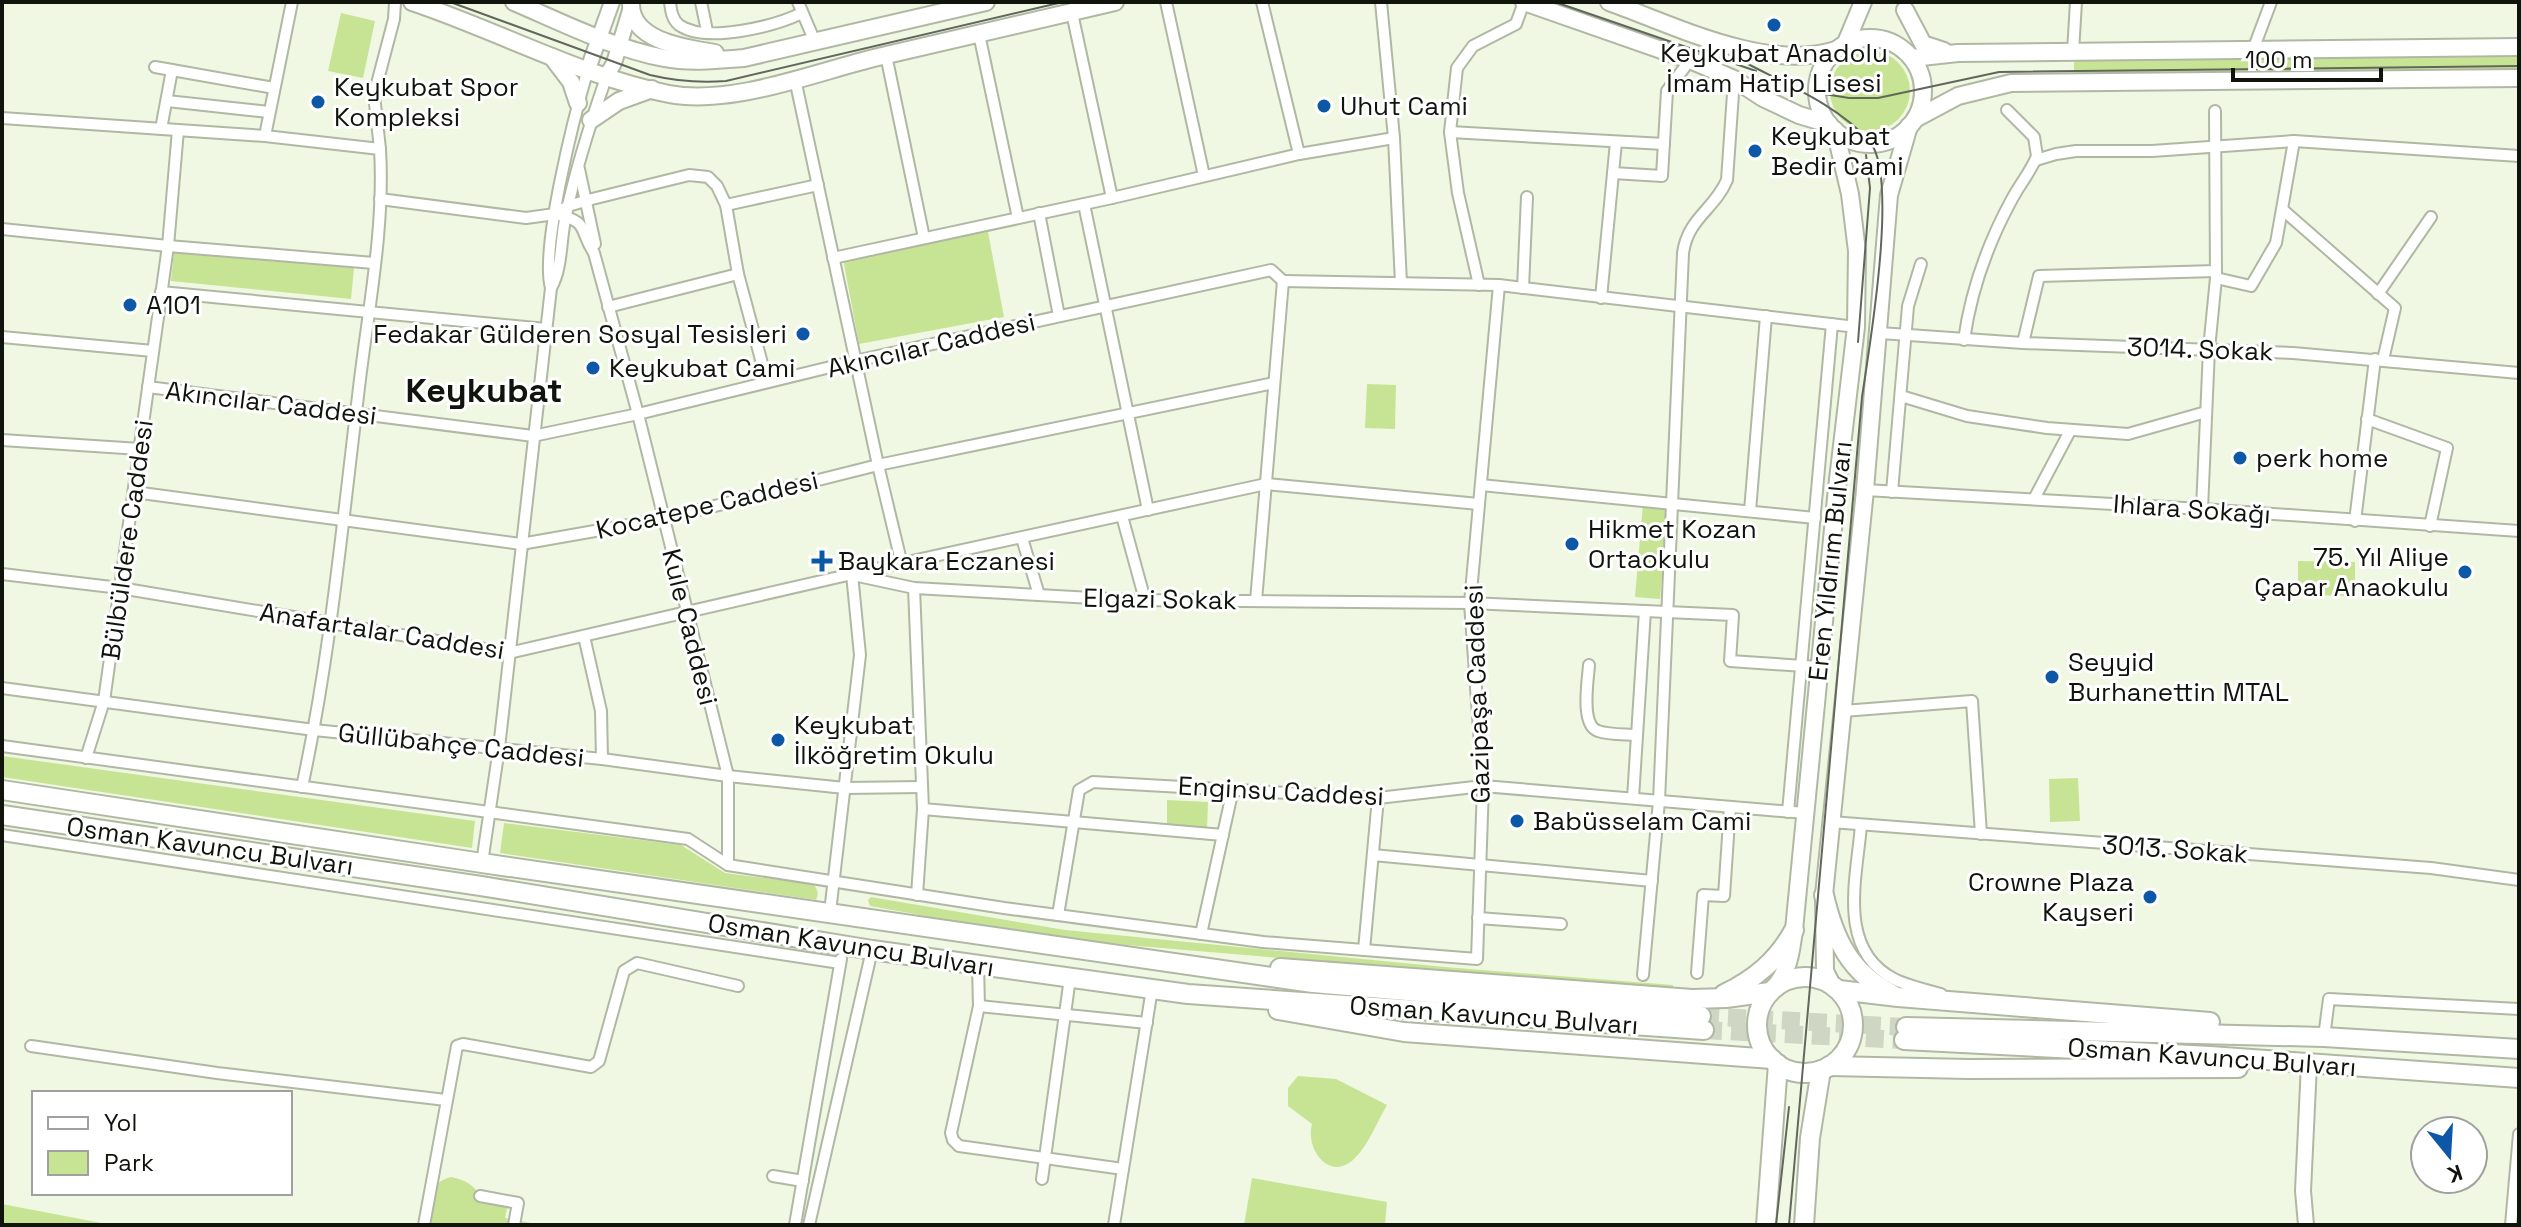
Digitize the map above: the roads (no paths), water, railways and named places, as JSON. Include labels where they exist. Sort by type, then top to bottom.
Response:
[{"type":"highway","name":"Osman Kavuncu Bulvarı","points":[[2,790],[1193,967],[1303,969],[1705,1015]]},
{"type":"highway","name":"Osman Kavuncu Bulvarı","points":[[2,815],[465,883],[842,954],[872,950],[1188,994],[1705,1015]]},
{"type":"highway","points":[[1824,895],[1835,936],[1847,958],[1866,977],[1898,997]]},
{"type":"highway","points":[[1705,1015],[1760,973],[1794,930]]},
{"type":"highway","points":[[1705,1015],[1802,977],[1824,980],[1835,987],[1898,997],[2250,1025],[2324,1037]]},
{"type":"highway","points":[[1804,1225],[1810,1138],[1825,1068],[1847,1047],[1853,1030],[1852,1013],[1835,987]]},
{"type":"highway","points":[[1772,990],[1759,1010],[1757,1027],[1761,1044],[1775,1062],[1793,1072],[1825,1068],[2239,1068],[2309,1064]]},
{"type":"highway","points":[[1188,994],[1404,1032],[1775,1062]]},
{"type":"highway","name":"Osman Kavuncu Bulvarı","points":[[2519,1049],[2324,1037],[1905,1033],[2519,1078]]},
{"type":"highway","points":[[1766,1225],[1775,1062]]},
{"type":"main road","points":[[412,2],[588,69],[652,89],[685,95],[718,95],[795,79],[1115,2]]},
{"type":"main road","points":[[514,2],[620,46],[666,58],[707,60],[744,58],[976,3]]},
{"type":"main road","points":[[1524,2],[1690,60],[1734,79],[1763,98],[1799,115],[1832,127],[1859,143],[1871,144],[1895,137],[1912,122],[1958,96],[2011,83],[2519,78]]},
{"type":"main road","points":[[1609,2],[1766,55],[1802,57],[1872,38],[1890,42],[1909,55],[2519,47]]},
{"type":"main road","points":[[1832,127],[1818,102],[1818,80],[1825,63],[1841,47],[1863,2]]},
{"type":"main road","points":[[632,4],[634,20],[643,31],[685,47],[744,58]]},
{"type":"main road","points":[[1905,6],[1923,44],[1958,53]]},
{"type":"main road","points":[[1905,6],[1909,55],[1920,75],[1923,93],[1912,122]]},
{"type":"main road","points":[[548,53],[565,73],[578,103]]},
{"type":"main road","points":[[591,120],[619,101],[652,89]]},
{"type":"main road","name":"Eren Yıldırım Bulvarı","points":[[1835,987],[1825,971],[1824,895],[1880,333],[1889,195],[1912,122]]},
{"type":"main road","name":"Eren Yıldırım Bulvarı","points":[[1772,990],[1785,975],[1790,962],[1794,930],[1797,812],[1819,667],[1856,327],[1857,251],[1850,194],[1832,127]]},
{"type":"street","points":[[265,136],[292,2]]},
{"type":"street","points":[[302,787],[331,624],[374,263],[380,199],[380,149],[374,95],[394,19],[395,2]]},
{"type":"street","points":[[482,863],[499,748],[551,288],[548,278],[563,212],[578,103],[612,2]]},
{"type":"street","points":[[670,2],[673,18],[679,25],[707,31],[751,30],[777,24],[802,13]]},
{"type":"street","points":[[701,2],[707,31]]},
{"type":"street","points":[[798,2],[815,42]]},
{"type":"street","points":[[1166,2],[1204,176]]},
{"type":"street","points":[[1262,2],[1299,154]]},
{"type":"street","points":[[1381,2],[1394,138],[1401,283]]},
{"type":"street","points":[[1479,285],[1458,193],[1450,132],[1457,68],[1473,46],[1516,24],[1524,2]]},
{"type":"street","points":[[2073,52],[2076,2]]},
{"type":"street","points":[[2253,50],[2271,2]]},
{"type":"street","points":[[563,212],[632,4]]},
{"type":"street","points":[[1072,13],[1112,198]]},
{"type":"street","points":[[979,34],[1018,218]]},
{"type":"street","points":[[886,55],[924,238]]},
{"type":"street","points":[[1613,173],[1662,176],[1667,91],[1690,60]]},
{"type":"street","points":[[155,67],[274,88]]},
{"type":"street","points":[[161,129],[172,70]]},
{"type":"street","points":[[795,79],[902,565]]},
{"type":"street","points":[[1643,975],[1659,801],[1683,253],[1686,238],[1696,218],[1719,195],[1727,180],[1734,79]]},
{"type":"street","points":[[167,101],[269,112]]},
{"type":"street","points":[[1964,340],[1971,302],[1984,261],[2007,209],[2036,160],[2038,148],[2034,137],[2007,110]]},
{"type":"street","points":[[2202,509],[2209,349],[2216,275],[2215,111]]},
{"type":"street","points":[[2,118],[265,136],[380,149]]},
{"type":"street","name":"Bülbüldere Caddesi","points":[[86,758],[104,701],[168,246],[178,130]]},
{"type":"street","points":[[1450,132],[1664,144]]},
{"type":"street","points":[[833,258],[1299,154],[1394,138]]},
{"type":"street","points":[[2036,160],[2076,151],[2215,148],[2294,141],[2519,156]]},
{"type":"street","points":[[2023,343],[2039,276],[2216,275],[2251,286],[2276,243],[2294,141]]},
{"type":"street","points":[[1601,298],[1616,142]]},
{"type":"street","name":"Kule Caddesi","points":[[579,166],[596,245],[594,253]]},
{"type":"street","points":[[380,199],[526,218],[563,212],[585,202],[689,175],[708,177],[717,186],[726,205],[738,274],[767,382]]},
{"type":"street","points":[[726,205],[818,185]]},
{"type":"street","points":[[1523,288],[1527,197]]},
{"type":"street","points":[[1084,204],[1148,510]]},
{"type":"street","points":[[2283,210],[2395,308],[2379,359],[2367,419],[2355,521]]},
{"type":"street","name":"Kule Caddesi","points":[[563,212],[581,224],[594,253],[638,414],[728,776],[728,865]]},
{"type":"street","points":[[1039,213],[1059,316]]},
{"type":"street","points":[[2378,294],[2431,217]]},
{"type":"street","points":[[2,229],[374,263]]},
{"type":"street","points":[[1892,492],[1911,291],[1921,264]]},
{"type":"street","name":"Akıncılar Caddesi","points":[[148,387],[533,436],[855,361],[1271,270],[1283,281]]},
{"type":"street","points":[[608,307],[738,274]]},
{"type":"street","points":[[1256,601],[1283,281],[1499,285],[1856,327]]},
{"type":"street","name":"Gazipaşa Caddesi","points":[[1364,950],[1477,959],[1483,786],[1470,603],[1499,285]]},
{"type":"street","points":[[161,292],[546,329]]},
{"type":"street","points":[[1750,511],[1766,316]]},
{"type":"street","points":[[1797,812],[1801,666],[1832,324]]},
{"type":"street","name":"3014. Sokak","points":[[1880,333],[1964,340],[2379,359],[2519,373]]},
{"type":"street","name":"Akıncılar Caddesi","points":[[2,337],[153,351]]},
{"type":"street","name":"Kocatepe Caddesi","points":[[134,492],[521,544],[663,519],[878,465],[1274,383]]},
{"type":"street","points":[[1901,396],[1967,416],[2070,431],[2128,434],[2206,412]]},
{"type":"street","points":[[2367,419],[2447,448],[2430,526]]},
{"type":"street","points":[[2034,499],[2070,431]]},
{"type":"street","points":[[2,440],[140,449]]},
{"type":"street","name":"Anafartalar Caddesi","points":[[2,574],[120,588],[509,653],[1266,484],[1479,504]]},
{"type":"street","points":[[1481,485],[1815,518]]},
{"type":"street","name":"Ihlara Sokağı","points":[[1865,490],[2519,531]]},
{"type":"street","points":[[1122,516],[1145,600]]},
{"type":"street","points":[[1022,538],[1039,595]]},
{"type":"street","points":[[830,912],[860,655],[852,574]]},
{"type":"street","name":"Elgazi Sokak","points":[[852,574],[914,588],[1145,600],[1470,603],[1733,615],[1730,661],[1801,666]]},
{"type":"street","points":[[914,588],[923,809],[917,895]]},
{"type":"street","points":[[1633,798],[1645,611]]},
{"type":"street","points":[[584,636],[601,711],[602,759]]},
{"type":"street","points":[[1589,665],[1587,717],[1591,726],[1598,731],[1637,735]]},
{"type":"street","points":[[1801,666],[1819,667]]},
{"type":"street","name":"Güllübahçe Caddesi","points":[[2,688],[314,730],[602,759],[728,776],[845,788],[922,787]]},
{"type":"street","points":[[1843,711],[1972,701],[1981,834]]},
{"type":"street","points":[[2,746],[688,839],[728,865],[917,895],[1263,942],[1364,950],[1378,798]]},
{"type":"street","name":"Enginsu Caddesi","points":[[1058,915],[1079,790],[1093,782],[1378,798],[1483,786],[1797,812]]},
{"type":"street","points":[[1201,934],[1233,789]]},
{"type":"street","points":[[1697,973],[1703,895],[1724,896],[1730,807]]},
{"type":"street","points":[[923,809],[1223,835]]},
{"type":"street","name":"3013. Sokak","points":[[1831,822],[2431,868],[2519,880]]},
{"type":"street","points":[[1861,825],[1853,913],[1856,933],[1864,953],[1877,968],[1892,978],[1970,1003]]},
{"type":"street","points":[[2,835],[842,954],[795,1225]]},
{"type":"street","points":[[1373,855],[1652,881]]},
{"type":"street","points":[[1478,918],[1561,924]]},
{"type":"street","points":[[809,1225],[872,950]]},
{"type":"street","points":[[424,1225],[455,1049],[459,1045],[594,1066],[599,1061],[624,971],[633,964],[738,986]]},
{"type":"street","points":[[978,966],[979,1006],[951,1133],[953,1140],[959,1146],[1123,1169]]},
{"type":"street","points":[[1042,1179],[1070,978]]},
{"type":"street","points":[[1114,1225],[1152,989]]},
{"type":"street","points":[[2324,1037],[2329,999],[2519,1009]]},
{"type":"street","points":[[979,1006],[1147,1023]]},
{"type":"street","points":[[31,1046],[217,1073],[446,1100]]},
{"type":"street","points":[[2306,1225],[2303,1191],[2309,1064]]},
{"type":"street","points":[[2511,1225],[2519,1134]]},
{"type":"street","points":[[773,1176],[803,1181]]},
{"type":"street","points":[[480,1196],[518,1203],[514,1225]]},
{"type":"tunnel","points":[[1701,1016],[1906,1027]]},
{"type":"tunnel","points":[[1704,1030],[1904,1040]]},
{"type":"tram line","points":[[450,2],[650,75],[707,82],[726,81],[1063,2]]},
{"type":"tram line","points":[[1555,2],[1756,71]]},
{"type":"tram line","points":[[1746,63],[1812,97],[1857,129],[1870,142],[1878,161],[1882,190],[1880,265],[1862,397],[1789,1225]]},
{"type":"tram line","points":[[1812,92],[1849,98],[1878,98],[1999,72],[2519,66]]},
{"type":"tram line","points":[[1858,342],[1870,188],[1866,155]]},
{"type":"tram line","points":[[1776,1225],[1789,1107]]},
{"type":"place","name":"Keykubat Anadolu İmam Hatip Lisesi","points":[[1774,25]]},
{"type":"place","name":"Keykubat Spor Kompleksi","points":[[318,102]]},
{"type":"place","name":"Uhut Cami","points":[[1324,106]]},
{"type":"place","name":"Keykubat Bedir Cami","points":[[1755,151]]},
{"type":"place","name":"A101","points":[[130,305]]},
{"type":"place","name":"Fedakar Gülderen Sosyal Tesisleri","points":[[803,334]]},
{"type":"place","name":"Keykubat Cami","points":[[593,368]]},
{"type":"place","name":"perk home","points":[[2240,458]]},
{"type":"place","name":"Hikmet Kozan Ortaokulu","points":[[1572,544]]},
{"type":"place","name":"Baykara Eczanesi","points":[[822,561]]},
{"type":"place","name":"75. Yıl Aliye Çapar Anaokulu","points":[[2465,572]]},
{"type":"place","name":"Seyyid Burhanettin MTAL","points":[[2052,677]]},
{"type":"place","name":"Keykubat İlköğretim Okulu","points":[[778,740]]},
{"type":"place","name":"Babüsselam Cami","points":[[1517,821]]},
{"type":"place","name":"Crowne Plaza Kayseri","points":[[2150,897]]},
{"type":"district","name":"Keykubat","points":[[484,390]]}]
